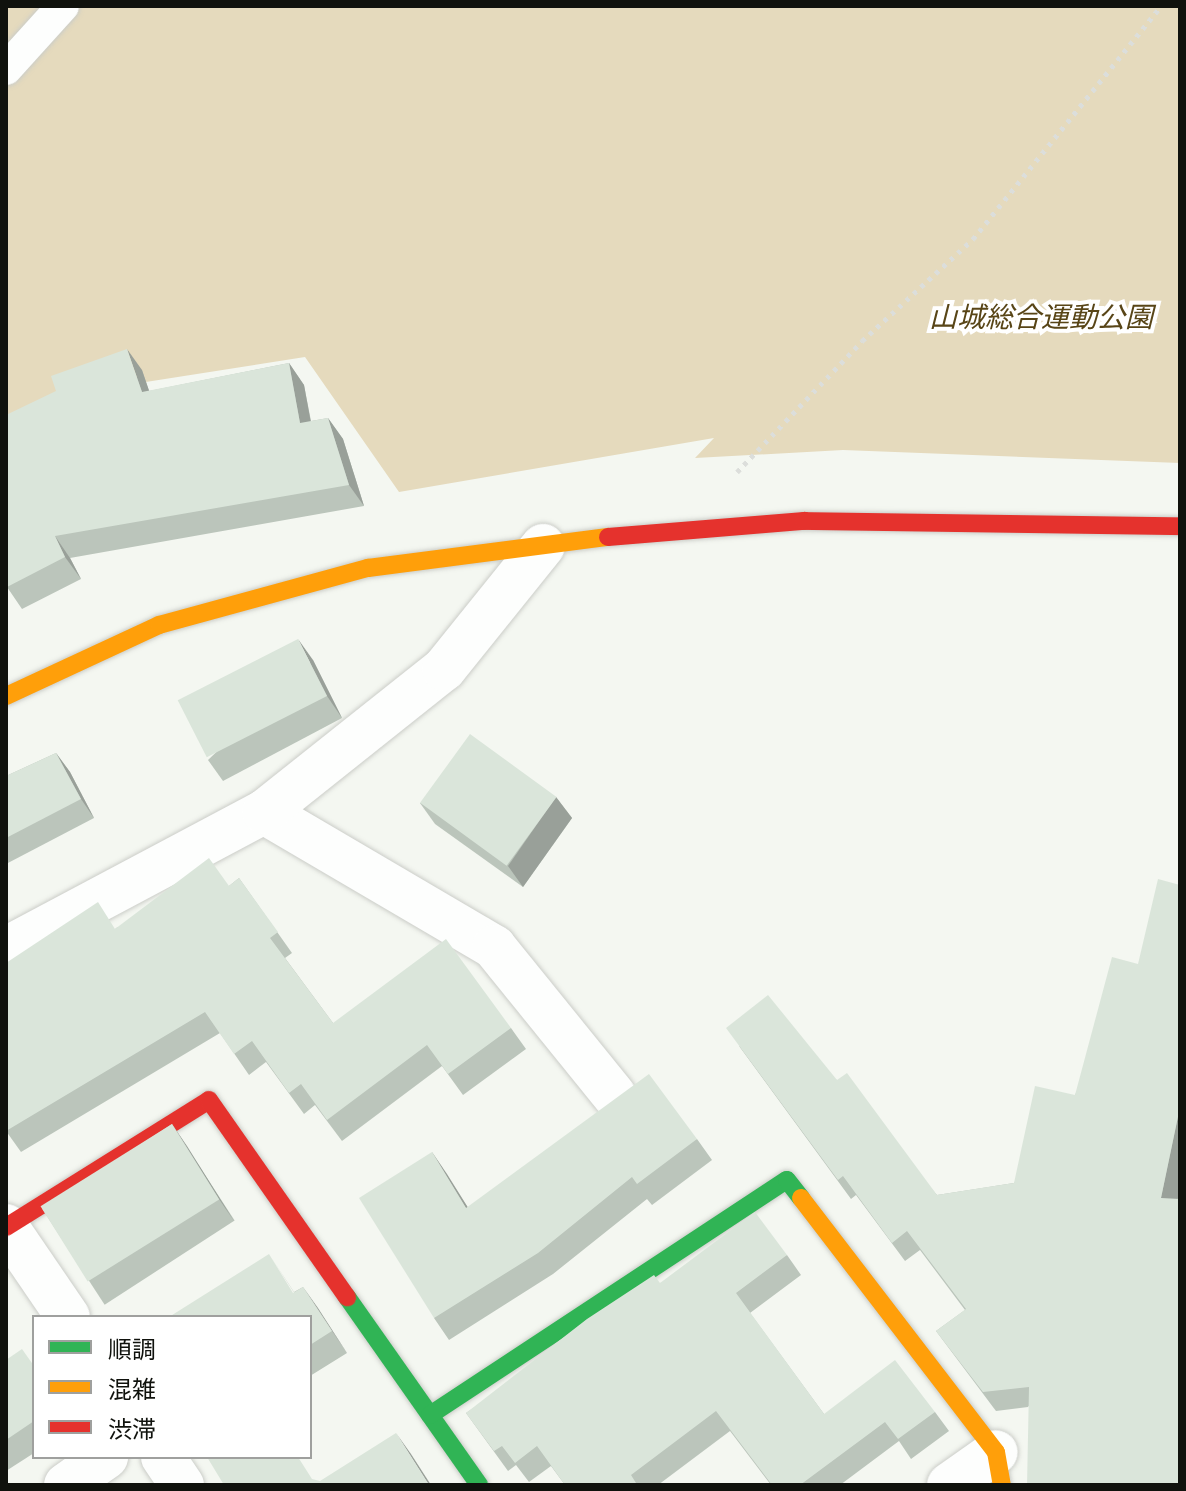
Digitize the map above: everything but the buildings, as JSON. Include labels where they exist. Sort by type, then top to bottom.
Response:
[{"type":"street","points":[[6,696],[79,658],[246,596],[368,568],[543,546],[804,521],[1180,526]]},
{"type":"street","points":[[6,949],[264,812],[444,669],[543,546]]},
{"type":"street","points":[[264,812],[494,947],[614,1095]]},
{"type":"street","points":[[67,1315],[6,1226],[209,1100],[479,1485]]},
{"type":"street","points":[[430,1415],[787,1180],[999,1468],[949,1485]]},
{"type":"street","points":[[66,1485],[103,1459]]},
{"type":"street","points":[[164,1459],[182,1485]]},
{"type":"lane","points":[[6,69],[63,6]]},
{"type":"path","points":[[734,475],[862,341],[973,239],[1161,6]]},
{"type":"green space","name":"山城総合運動公園","points":[[6,6],[1180,6],[1180,463],[843,450],[695,458],[714,438],[399,492],[305,357],[133,384],[6,445]]},
{"type":"traffic: fast","points":[[430,1415],[787,1180],[801,1198]]},
{"type":"traffic: fast","points":[[347,1297],[479,1485]]},
{"type":"traffic: slow","points":[[6,696],[159,625],[368,568],[608,537]]},
{"type":"traffic: slow","points":[[801,1198],[996,1452],[1002,1485]]},
{"type":"traffic: jam","points":[[608,537],[804,521],[1180,526]]},
{"type":"traffic: jam","points":[[6,1227],[209,1100],[347,1297]]}]
